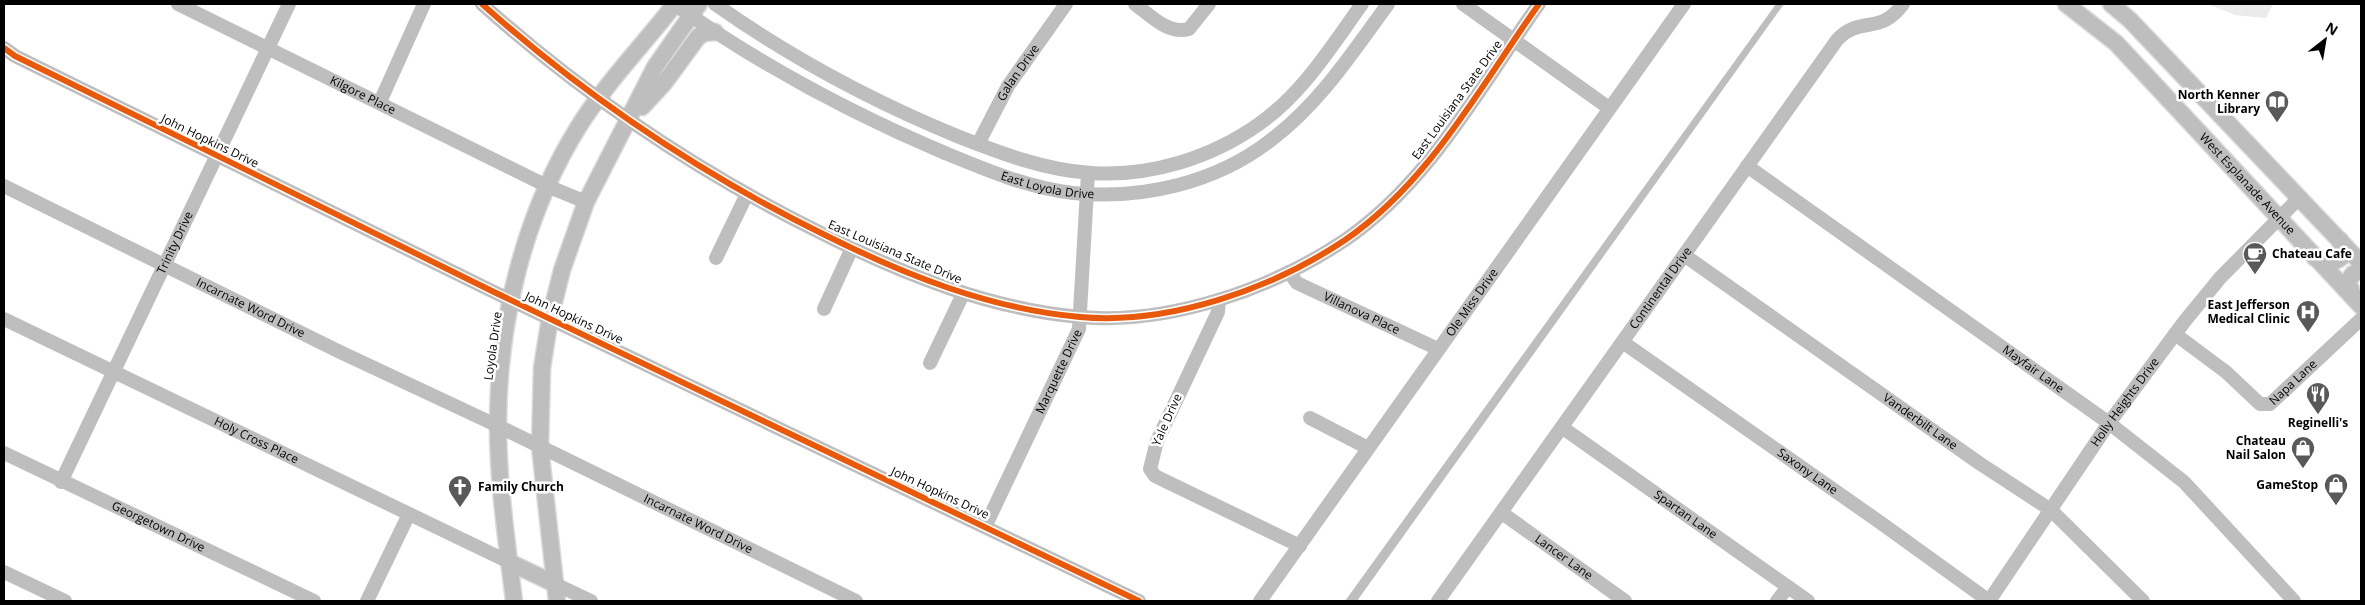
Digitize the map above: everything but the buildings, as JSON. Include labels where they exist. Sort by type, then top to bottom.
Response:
[{"type":"main road","points":[[646,40],[655,19],[656,4]]},
{"type":"main road","name":"Loyola Drive","points":[[514,601],[499,460],[499,380],[511,300],[522,257],[548,186],[562,155],[597,99],[674,4]]},
{"type":"main road","name":"West Esplanade Avenue","points":[[2066,4],[2116,44],[2358,302]]},
{"type":"main road","points":[[2111,4],[2130,20],[2361,262]]},
{"type":"main road","points":[[557,601],[540,447],[542,368],[550,318],[562,270],[586,202],[655,67],[694,9]]},
{"type":"main road","points":[[628,122],[665,82],[698,37],[704,33],[715,32]]},
{"type":"main road","points":[[2315,258],[2332,264],[2336,262],[2344,256],[2340,240]]},
{"type":"main road","points":[[2358,302],[2348,281],[2354,274],[2361,271]]},
{"type":"main road","points":[[509,562],[555,584]]},
{"type":"street","name":"Kilgore Place","points":[[178,4],[548,186],[586,202]]},
{"type":"street","name":"Trinity Drive","points":[[62,482],[116,372],[289,4]]},
{"type":"street","points":[[380,102],[424,4]]},
{"type":"street","name":"East Louisiana State Drive","points":[[482,4],[520,38],[628,122],[747,194],[852,248],[963,294],[1022,308],[1081,317],[1128,316],[1176,310],[1219,300],[1289,272],[1346,239],[1402,193],[1446,138],[1539,4]]},
{"type":"street","name":"East Loyola Drive","points":[[674,4],[694,9],[715,32],[814,91],[933,148],[1011,178],[1046,188],[1088,194],[1137,193],[1193,181],[1221,170],[1270,142],[1295,121],[1328,87],[1388,4]]},
{"type":"street","name":"East Loyola Drive","points":[[715,4],[771,42],[831,76],[899,110],[978,144],[1044,167],[1088,173],[1114,173],[1166,166],[1192,158],[1236,138],[1274,112],[1296,92],[1362,4]]},
{"type":"street","name":"Galan Drive","points":[[978,144],[1008,86],[1066,4]]},
{"type":"street","points":[[1135,4],[1167,27],[1182,31],[1195,23],[1209,4]]},
{"type":"street","points":[[1463,4],[1609,108]]},
{"type":"street","name":"Ole Miss Drive","points":[[1260,601],[1684,4]]},
{"type":"street","name":"Continental Drive","points":[[1441,600],[1841,36],[1854,27],[1883,23],[1891,18],[1903,4]]},
{"type":"street","name":"John Hopkins Drive","points":[[4,48],[15,56],[217,157],[1139,601]]},
{"type":"street","name":"Mayfair Lane","points":[[1748,166],[2109,423],[2184,482],[2294,601]]},
{"type":"street","name":"Marquette Drive","points":[[985,526],[1079,329],[1088,173]]},
{"type":"street","name":"Incarnate Word Drive","points":[[4,186],[856,601]]},
{"type":"street","points":[[716,258],[747,194]]},
{"type":"street","name":"Holly Heights Drive","points":[[1989,601],[2109,423],[2175,334],[2220,278],[2300,197]]},
{"type":"street","points":[[824,309],[852,248]]},
{"type":"street","name":"Vanderbilt Lane","points":[[1684,255],[1979,463],[2051,510],[2143,601]]},
{"type":"street","name":"Villanova Place","points":[[1289,272],[1297,283],[1438,349]]},
{"type":"street","points":[[930,363],[963,294]]},
{"type":"street","name":"Yale Drive","points":[[1219,300],[1218,312],[1157,441],[1150,469],[1155,476],[1300,546]]},
{"type":"street","name":"Holy Cross Place","points":[[4,319],[509,562]]},
{"type":"street","name":"Napa Lane","points":[[2175,334],[2226,372],[2260,404],[2270,404],[2361,319]]},
{"type":"street","name":"Saxony Lane","points":[[1624,343],[1881,522],[1989,601]]},
{"type":"street","points":[[1310,418],[1368,448]]},
{"type":"street","name":"Spartan Lane","points":[[1563,428],[1808,601]]},
{"type":"street","name":"Georgetown Drive","points":[[4,453],[314,601]]},
{"type":"street","name":"Lancer Lane","points":[[1502,513],[1625,601]]},
{"type":"street","points":[[368,601],[409,514]]},
{"type":"street","points":[[4,572],[65,601]]},
{"type":"street","points":[[555,584],[591,601]]},
{"type":"street","points":[[1777,601],[1788,587]]},
{"type":"shaded area","points":[[1776,4],[1784,4],[1357,601],[1345,601]]},
{"type":"shaded area","points":[[2208,4],[2273,4],[2266,18],[2235,15]]},
{"type":"cycle path","points":[[482,4],[562,71],[646,132],[733,186],[855,250],[917,276],[981,298],[1046,313],[1114,318],[1184,309],[1218,300],[1285,274],[1345,240],[1375,217],[1403,190],[1428,161],[1475,99],[1539,4]]},
{"type":"cycle path","points":[[4,48],[15,56],[494,292],[1139,601]]},
{"type":"place","name":"North Kenner Library","points":[[2277,123]]},
{"type":"place","name":"Chateau Cafe","points":[[2255,275]]},
{"type":"place","name":"East Jefferson Medical Clinic","points":[[2308,333]]},
{"type":"place","name":"Reginelli's","points":[[2318,415]]},
{"type":"place","name":"Chateau Nail Salon","points":[[2303,469]]},
{"type":"place","name":"GameStop","points":[[2336,506]]},
{"type":"place","name":"Family Church","points":[[460,508]]}]
